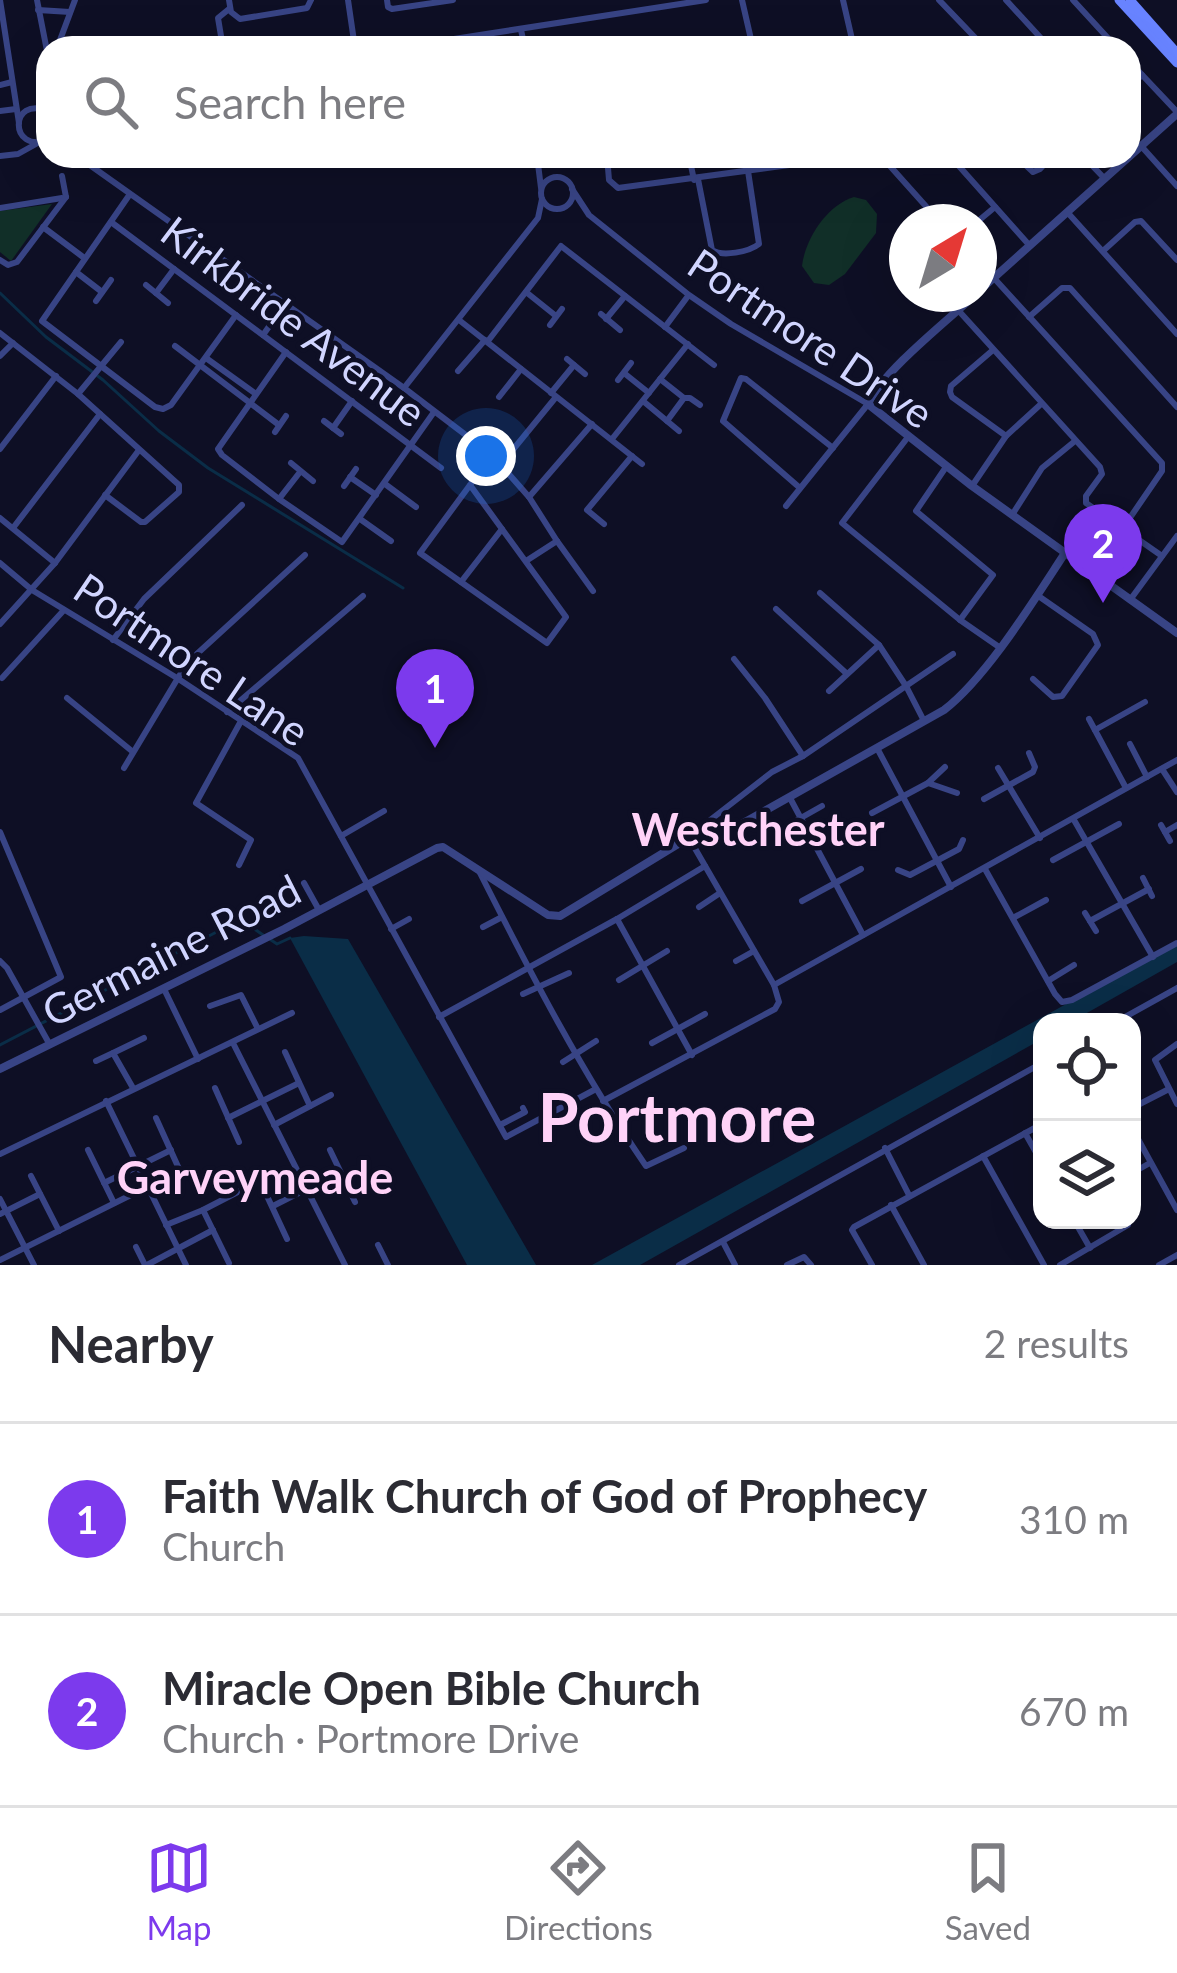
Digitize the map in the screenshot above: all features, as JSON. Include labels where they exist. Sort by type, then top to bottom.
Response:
[{"type":"main road","points":[[1119,0],[1177,63]]},
{"type":"main road","points":[[1130,0],[1177,52]]},
{"type":"street","points":[[0,0],[21,135],[19,154]]},
{"type":"street","points":[[37,0],[44,36]]},
{"type":"street","points":[[61,36],[75,0]]},
{"type":"street","points":[[230,4],[233,16],[240,19],[307,8],[311,0]]},
{"type":"street","points":[[348,0],[353,36]]},
{"type":"street","points":[[387,0],[392,9],[453,0]]},
{"type":"street","points":[[609,0],[611,16]]},
{"type":"street","points":[[479,36],[706,0]]},
{"type":"street","points":[[742,0],[750,36]]},
{"type":"street","points":[[843,0],[853,36]]},
{"type":"street","points":[[939,0],[974,36]]},
{"type":"street","points":[[1006,0],[1039,36]]},
{"type":"street","points":[[1073,0],[1106,36]]},
{"type":"street","points":[[221,36],[218,18],[230,4]]},
{"type":"street","points":[[38,10],[70,12]]},
{"type":"street","points":[[521,30],[522,36]]},
{"type":"street","points":[[1142,75],[1177,113],[1142,147],[1177,185]]},
{"type":"street","points":[[0,85],[12,82]]},
{"type":"street","points":[[14,96],[34,107],[20,116],[19,123]]},
{"type":"street","points":[[0,111],[16,109]]},
{"type":"street","points":[[21,135],[36,143]]},
{"type":"street","points":[[0,156],[19,154],[36,145]]},
{"type":"street","points":[[94,168],[404,388],[502,464],[593,591]]},
{"type":"street","points":[[539,168],[542,196],[550,207],[559,208]]},
{"type":"street","points":[[404,388],[538,218],[571,200],[572,189],[566,180],[546,168]]},
{"type":"street","points":[[608,168],[609,180],[618,188],[772,168]]},
{"type":"street","points":[[692,168],[712,250],[721,254],[759,244],[748,171]]},
{"type":"street","points":[[892,168],[924,204]]},
{"type":"street","points":[[961,168],[993,204]]},
{"type":"street","points":[[1094,168],[1105,179]]},
{"type":"street","points":[[997,274],[1118,168]]},
{"type":"street","points":[[0,260],[8,265],[17,262],[66,197],[62,176]]},
{"type":"street","points":[[538,218],[545,182],[555,177]]},
{"type":"street","name":"Portmore Drive","points":[[572,189],[589,215],[689,296],[868,404],[972,486],[1177,633]]},
{"type":"street","points":[[130,194],[41,320],[163,409],[236,315]]},
{"type":"street","points":[[0,208],[66,197]]},
{"type":"street","name":"Portmore Drive","points":[[559,208],[589,215]]},
{"type":"street","points":[[997,208],[1030,246]]},
{"type":"street","points":[[1068,213],[1177,334]]},
{"type":"street","points":[[1103,251],[1141,221],[1177,260]]},
{"type":"street","name":"Kirkbride Avenue","points":[[111,222],[441,467]]},
{"type":"street","points":[[43,227],[84,258]]},
{"type":"street","points":[[458,371],[560,246],[714,365]]},
{"type":"street","points":[[157,293],[174,269]]},
{"type":"street","points":[[75,272],[102,292]]},
{"type":"street","points":[[96,301],[111,280]]},
{"type":"street","points":[[997,281],[1163,466],[1123,528]]},
{"type":"street","points":[[146,286],[168,303]]},
{"type":"street","points":[[1029,317],[1066,287],[1177,407]]},
{"type":"street","points":[[526,292],[559,312],[550,325]]},
{"type":"street","points":[[620,330],[603,316],[625,296]]},
{"type":"street","points":[[665,327],[689,296]]},
{"type":"street","points":[[262,335],[285,304]]},
{"type":"street","points":[[786,506],[873,393],[956,312]]},
{"type":"street","points":[[960,312],[1102,471],[1086,503],[1162,556]]},
{"type":"street","points":[[459,320],[642,464]]},
{"type":"street","points":[[0,332],[179,485],[178,492],[145,522],[105,495]]},
{"type":"street","points":[[78,394],[121,342]]},
{"type":"street","points":[[0,356],[13,343]]},
{"type":"street","points":[[612,439],[688,344]]},
{"type":"street","points":[[175,346],[277,428],[286,416]]},
{"type":"street","points":[[993,350],[951,386],[950,395],[1006,436]]},
{"type":"street","points":[[286,352],[218,448],[279,500],[342,542],[434,412]]},
{"type":"street","points":[[206,358],[256,394]]},
{"type":"street","points":[[502,464],[554,395],[571,362],[584,374]]},
{"type":"street","points":[[631,363],[621,377],[650,393]]},
{"type":"street","points":[[500,397],[521,370]]},
{"type":"street","points":[[0,449],[56,376]]},
{"type":"street","points":[[800,488],[723,421],[741,378],[833,448]]},
{"type":"street","points":[[660,379],[700,405]]},
{"type":"street","points":[[667,421],[684,398]]},
{"type":"street","points":[[324,421],[337,431],[352,401]]},
{"type":"street","points":[[643,401],[679,431]]},
{"type":"street","points":[[972,486],[1006,436],[1042,404]]},
{"type":"street","points":[[13,528],[100,414]]},
{"type":"street","points":[[529,497],[592,424]]},
{"type":"street","points":[[908,437],[842,523],[999,647]]},
{"type":"street","points":[[1012,515],[1042,468],[1075,440]]},
{"type":"street","points":[[0,624],[55,563],[139,451]]},
{"type":"street","points":[[604,524],[586,510],[632,456]]},
{"type":"street","points":[[291,463],[313,481]]},
{"type":"street","points":[[946,466],[916,512],[993,575],[960,620]]},
{"type":"street","points":[[279,500],[300,472]]},
{"type":"street","points":[[344,486],[353,473],[376,495]]},
{"type":"street","points":[[470,485],[566,617],[547,643],[420,553],[478,474]]},
{"type":"street","points":[[385,484],[416,507]]},
{"type":"street","points":[[113,640],[144,599],[242,505]]},
{"type":"street","points":[[0,518],[55,563]]},
{"type":"street","points":[[359,518],[392,541]]},
{"type":"street","points":[[460,582],[502,529]]},
{"type":"street","points":[[1130,600],[1177,536]]},
{"type":"street","points":[[526,561],[556,541]]},
{"type":"street","points":[[478,870],[548,915],[560,916],[674,845],[713,840],[956,701],[1065,553]]},
{"type":"street","points":[[124,768],[187,663],[305,555]]},
{"type":"street","name":"Portmore Lane","points":[[0,563],[32,590],[298,758],[500,1125]]},
{"type":"street","points":[[820,593],[879,645],[924,721]]},
{"type":"street","points":[[226,712],[363,596]]},
{"type":"street","points":[[1033,679],[1053,697],[1062,696],[1098,645],[1093,634],[1037,596]]},
{"type":"street","points":[[776,609],[845,674]]},
{"type":"street","points":[[2,679],[64,610]]},
{"type":"street","points":[[829,691],[879,645]]},
{"type":"street","points":[[602,1101],[775,1009],[779,1002],[774,985],[705,866],[693,840],[696,831],[753,787],[953,654]]},
{"type":"street","points":[[734,659],[803,756]]},
{"type":"street","points":[[67,698],[133,752]]},
{"type":"street","points":[[1095,730],[1145,702]]},
{"type":"street","points":[[1088,719],[1126,788]]},
{"type":"street","points":[[238,865],[251,840],[196,803],[241,721]]},
{"type":"street","points":[[1130,744],[1147,777]]},
{"type":"street","points":[[877,748],[951,887]]},
{"type":"street","points":[[984,799],[1034,770],[1029,753]]},
{"type":"street","points":[[774,985],[1177,760]]},
{"type":"street","points":[[872,813],[928,784],[945,767]]},
{"type":"street","points":[[998,768],[1040,838]]},
{"type":"street","points":[[1162,769],[1177,792]]},
{"type":"street","points":[[928,784],[957,793]]},
{"type":"street","points":[[790,798],[863,935]]},
{"type":"street","points":[[776,832],[822,806]]},
{"type":"street","points":[[341,836],[384,811]]},
{"type":"street","points":[[1074,819],[1153,957]]},
{"type":"street","points":[[1053,860],[1119,824]]},
{"type":"street","points":[[1170,841],[1163,828],[1177,825]]},
{"type":"street","points":[[0,832],[61,977],[0,1010]]},
{"type":"street","points":[[898,870],[910,875],[962,847],[963,840]]},
{"type":"street","name":"Germaine Road","points":[[0,1069],[437,848],[443,847],[478,870]]},
{"type":"street","points":[[439,1017],[705,866]]},
{"type":"street","points":[[985,868],[1058,998],[1067,1002],[1177,943]]},
{"type":"street","points":[[802,901],[861,869]]},
{"type":"street","points":[[478,870],[575,1055],[646,1166],[684,1148]]},
{"type":"street","points":[[1096,931],[1087,917],[1150,892],[1143,878]]},
{"type":"street","points":[[304,883],[319,910]]},
{"type":"street","points":[[699,907],[720,893]]},
{"type":"street","points":[[1013,918],[1046,900]]},
{"type":"street","points":[[483,927],[502,916]]},
{"type":"street","points":[[391,928],[410,919]]},
{"type":"street","points":[[617,920],[692,1054]]},
{"type":"street","points":[[619,980],[667,951]]},
{"type":"street","points":[[736,962],[754,951]]},
{"type":"street","points":[[0,962],[50,1045]]},
{"type":"street","points":[[1048,981],[1074,965]]},
{"type":"street","points":[[523,994],[569,974]]},
{"type":"street","points":[[1132,1013],[1177,988]]},
{"type":"street","points":[[164,989],[198,1059]]},
{"type":"street","points":[[210,1006],[241,995],[258,1029]]},
{"type":"street","points":[[0,1154],[292,1012]]},
{"type":"street","points":[[652,1043],[705,1014]]},
{"type":"street","points":[[96,1061],[143,1037]]},
{"type":"street","points":[[563,1062],[596,1041]]},
{"type":"street","points":[[232,1042],[345,1265]]},
{"type":"street","points":[[1177,1044],[1155,1060],[1177,1103]]},
{"type":"street","points":[[285,1052],[310,1106]]},
{"type":"street","points":[[113,1053],[134,1089]]},
{"type":"street","points":[[679,1265],[1033,1068]]},
{"type":"street","points":[[228,1118],[299,1083]]},
{"type":"street","points":[[214,1088],[238,1142]]},
{"type":"street","points":[[523,1108],[525,1112],[500,1125],[506,1137],[596,1089]]},
{"type":"street","points":[[1141,1103],[1169,1089]]},
{"type":"street","points":[[274,1125],[332,1095]]},
{"type":"street","points":[[106,1101],[186,1265]]},
{"type":"street","points":[[156,1118],[180,1171]]},
{"type":"street","points":[[872,1265],[853,1228],[1033,1129]]},
{"type":"street","points":[[1025,1133],[1033,1147]]},
{"type":"street","points":[[1141,1146],[1177,1210]]},
{"type":"street","points":[[885,1148],[910,1195]]},
{"type":"street","points":[[88,1150],[114,1203]]},
{"type":"street","points":[[104,1183],[171,1150]]},
{"type":"street","points":[[330,1150],[355,1202]]},
{"type":"street","points":[[982,1156],[1044,1265]]},
{"type":"street","points":[[1141,1168],[1150,1163]]},
{"type":"street","points":[[273,1206],[340,1172]]},
{"type":"street","points":[[166,1225],[272,1175]]},
{"type":"street","points":[[31,1176],[59,1231]]},
{"type":"street","points":[[260,1181],[287,1239]]},
{"type":"street","points":[[0,1260],[148,1187]]},
{"type":"street","points":[[3,1212],[40,1194]]},
{"type":"street","points":[[0,1199],[34,1265]]},
{"type":"street","points":[[891,1205],[924,1265]]},
{"type":"street","points":[[203,1210],[229,1263]]},
{"type":"street","points":[[1079,1229],[1090,1249]]},
{"type":"street","points":[[1060,1265],[1118,1229]]},
{"type":"street","points":[[136,1246],[146,1265],[213,1230]]},
{"type":"street","points":[[723,1242],[735,1265]]},
{"type":"street","points":[[378,1245],[388,1265]]},
{"type":"street","points":[[1159,1265],[1177,1255]]},
{"type":"street","points":[[787,1265],[805,1257],[811,1265]]},
{"type":"green space","points":[[854,197],[866,200],[877,214],[876,233],[845,274],[829,285],[814,283],[802,266],[808,245],[826,215]]},
{"type":"green space","points":[[52,204],[11,261],[0,252],[0,211]]},
{"type":"water","points":[[290,938],[348,939],[536,1265],[467,1265]]},
{"type":"water","points":[[1177,943],[1177,962],[1087,1013],[1050,1013]]},
{"type":"water","points":[[1033,1022],[1033,1044],[640,1265],[592,1265]]},
{"type":"waterway","points":[[0,293],[46,337],[208,468],[403,588]]},
{"type":"waterway","points":[[0,1045],[228,926],[253,928],[263,935]]},
{"type":"waterway","points":[[271,940],[277,944],[290,938]]},
{"type":"place","name":"Miracle Open Bible Church","points":[[1103,603]]},
{"type":"place","name":"Faith Walk Church of God of Prophecy","points":[[435,748]]},
{"type":"district","name":"Westchester","points":[[758,829]]},
{"type":"district","name":"Portmore","points":[[677,1116]]},
{"type":"district","name":"Garveymeade","points":[[255,1177]]}]
